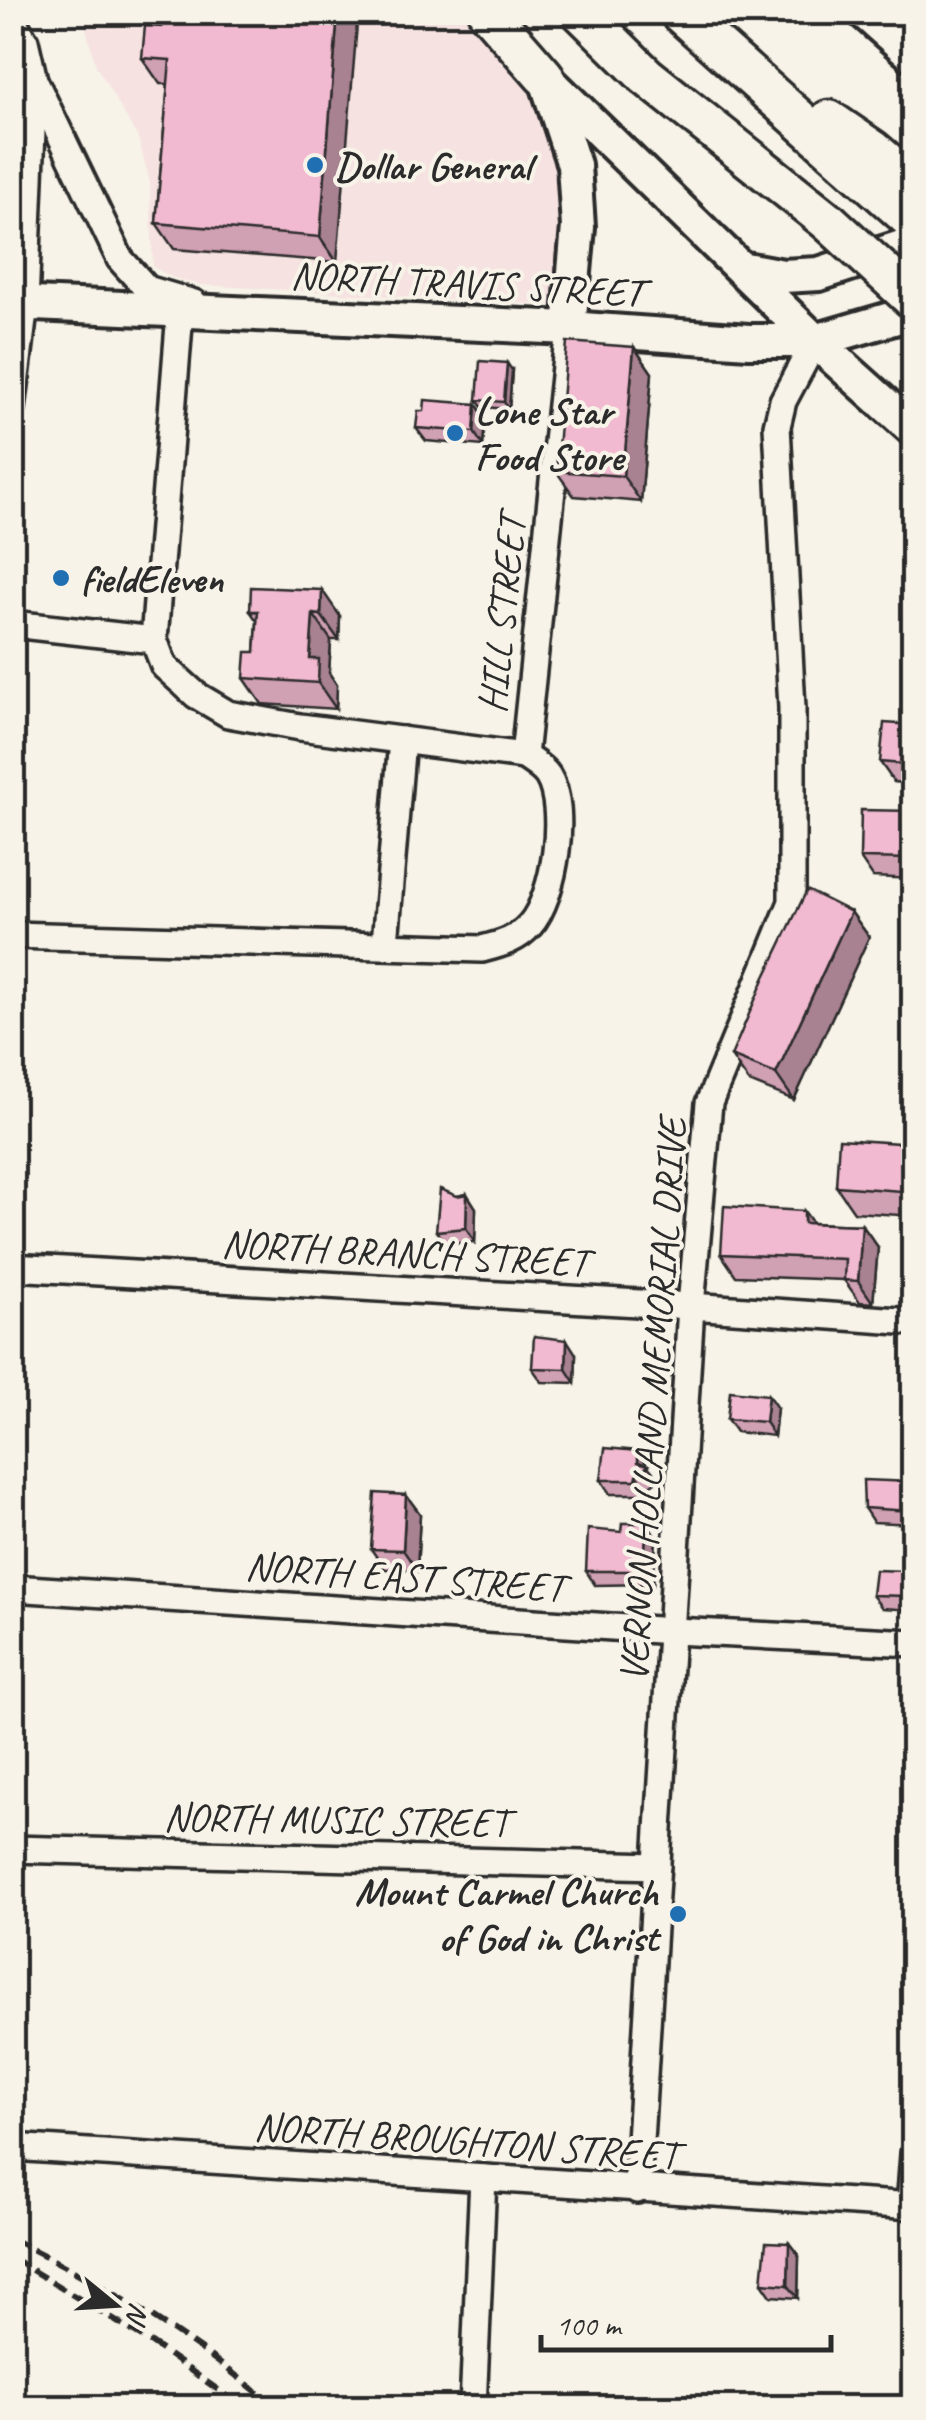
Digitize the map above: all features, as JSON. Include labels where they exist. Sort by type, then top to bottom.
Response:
[{"type":"highway","points":[[488,12],[544,76]]},
{"type":"highway","points":[[581,12],[646,76],[829,222],[914,300]]},
{"type":"highway","points":[[680,12],[914,222]]},
{"type":"highway","points":[[717,45],[873,150],[914,186]]},
{"type":"main road","points":[[476,12],[816,341],[914,430]]},
{"type":"main road","points":[[864,12],[908,44]]},
{"type":"main road","points":[[544,76],[574,165],[578,226],[569,328]]},
{"type":"main road","points":[[744,269],[783,276],[819,274],[914,243]]},
{"type":"main road","name":"NORTH TRAVIS STREET","points":[[18,304],[816,341],[914,312]]},
{"type":"street","points":[[13,18],[25,40],[34,80],[120,259],[147,289],[233,314]]},
{"type":"street","points":[[12,409],[34,80]]},
{"type":"street","points":[[180,312],[154,640],[164,666],[196,695],[228,714],[524,756]]},
{"type":"street","name":"HILL STREET","points":[[385,943],[482,948],[511,941],[532,924],[547,895],[555,860],[558,802],[547,774],[524,756],[569,328]]},
{"type":"street","name":"VERNON HOLLAND MEMORIAL DRIVE","points":[[637,2190],[708,1103],[792,902],[792,708],[776,426],[784,400],[816,341]]},
{"type":"street","points":[[12,624],[154,640]]},
{"type":"street","points":[[12,935],[385,943],[402,740]]},
{"type":"street","name":"NORTH BRANCH STREET","points":[[12,1268],[914,1322]]},
{"type":"street","name":"NORTH EAST STREET","points":[[12,1588],[914,1643]]},
{"type":"street","name":"NORTH MUSIC STREET","points":[[12,1848],[658,1866]]},
{"type":"street","name":"NORTH BROUGHTON STREET","points":[[12,2147],[912,2206]]},
{"type":"street","points":[[912,2206],[914,2154]]},
{"type":"street","points":[[473,2408],[483,2178]]},
{"type":"shaded area","points":[[82,13],[467,13],[525,66],[571,194],[556,301],[549,305],[200,285],[153,267],[150,182],[138,138],[96,66]]},
{"type":"building","points":[[163,12],[338,12],[320,237],[156,223],[170,60],[142,58],[145,26],[162,27]]},
{"type":"building","points":[[567,342],[634,347],[623,476],[556,471]]},
{"type":"building","points":[[480,361],[507,363],[504,402],[477,400]]},
{"type":"building","points":[[425,400],[476,404],[474,432],[416,428],[418,411],[424,411]]},
{"type":"building","points":[[251,587],[322,590],[321,615],[313,614],[310,659],[319,659],[318,683],[244,678],[246,652],[255,652],[258,611],[250,611]]},
{"type":"building","points":[[884,723],[914,725],[914,765],[880,762]]},
{"type":"building","points":[[861,810],[914,811],[914,859],[860,858]]},
{"type":"building","points":[[807,890],[851,912],[776,1074],[731,1056]]},
{"type":"building","points":[[839,1139],[914,1144],[914,1192],[836,1186]]},
{"type":"building","points":[[440,1189],[457,1196],[467,1194],[466,1228],[436,1231]]},
{"type":"building","points":[[724,1206],[804,1211],[804,1223],[862,1225],[858,1281],[844,1280],[845,1259],[721,1254]]},
{"type":"building","points":[[534,1336],[567,1340],[566,1369],[532,1368]]},
{"type":"building","points":[[730,1391],[768,1395],[765,1422],[727,1419]]},
{"type":"building","points":[[605,1448],[638,1451],[638,1462],[649,1465],[636,1480],[601,1480]]},
{"type":"building","points":[[863,1480],[913,1482],[910,1511],[864,1508]]},
{"type":"building","points":[[375,1493],[406,1495],[403,1550],[371,1549]]},
{"type":"building","points":[[622,1523],[647,1523],[643,1571],[586,1571],[588,1529],[621,1532]]},
{"type":"building","points":[[875,1570],[907,1571],[906,1596],[872,1595]]},
{"type":"building","points":[[766,2242],[789,2243],[788,2285],[762,2283]]},
{"type":"railway","points":[[12,2239],[149,2315],[215,2359],[276,2408]]},
{"type":"railway","points":[[12,2258],[150,2342],[244,2408]]},
{"type":"place","name":"Dollar General","points":[[315,165]]},
{"type":"place","name":"Lone Star Food Store","points":[[455,433]]},
{"type":"place","name":"fieldEleven","points":[[61,578]]},
{"type":"place","name":"Mount Carmel Church of God in Christ","points":[[678,1914]]}]
